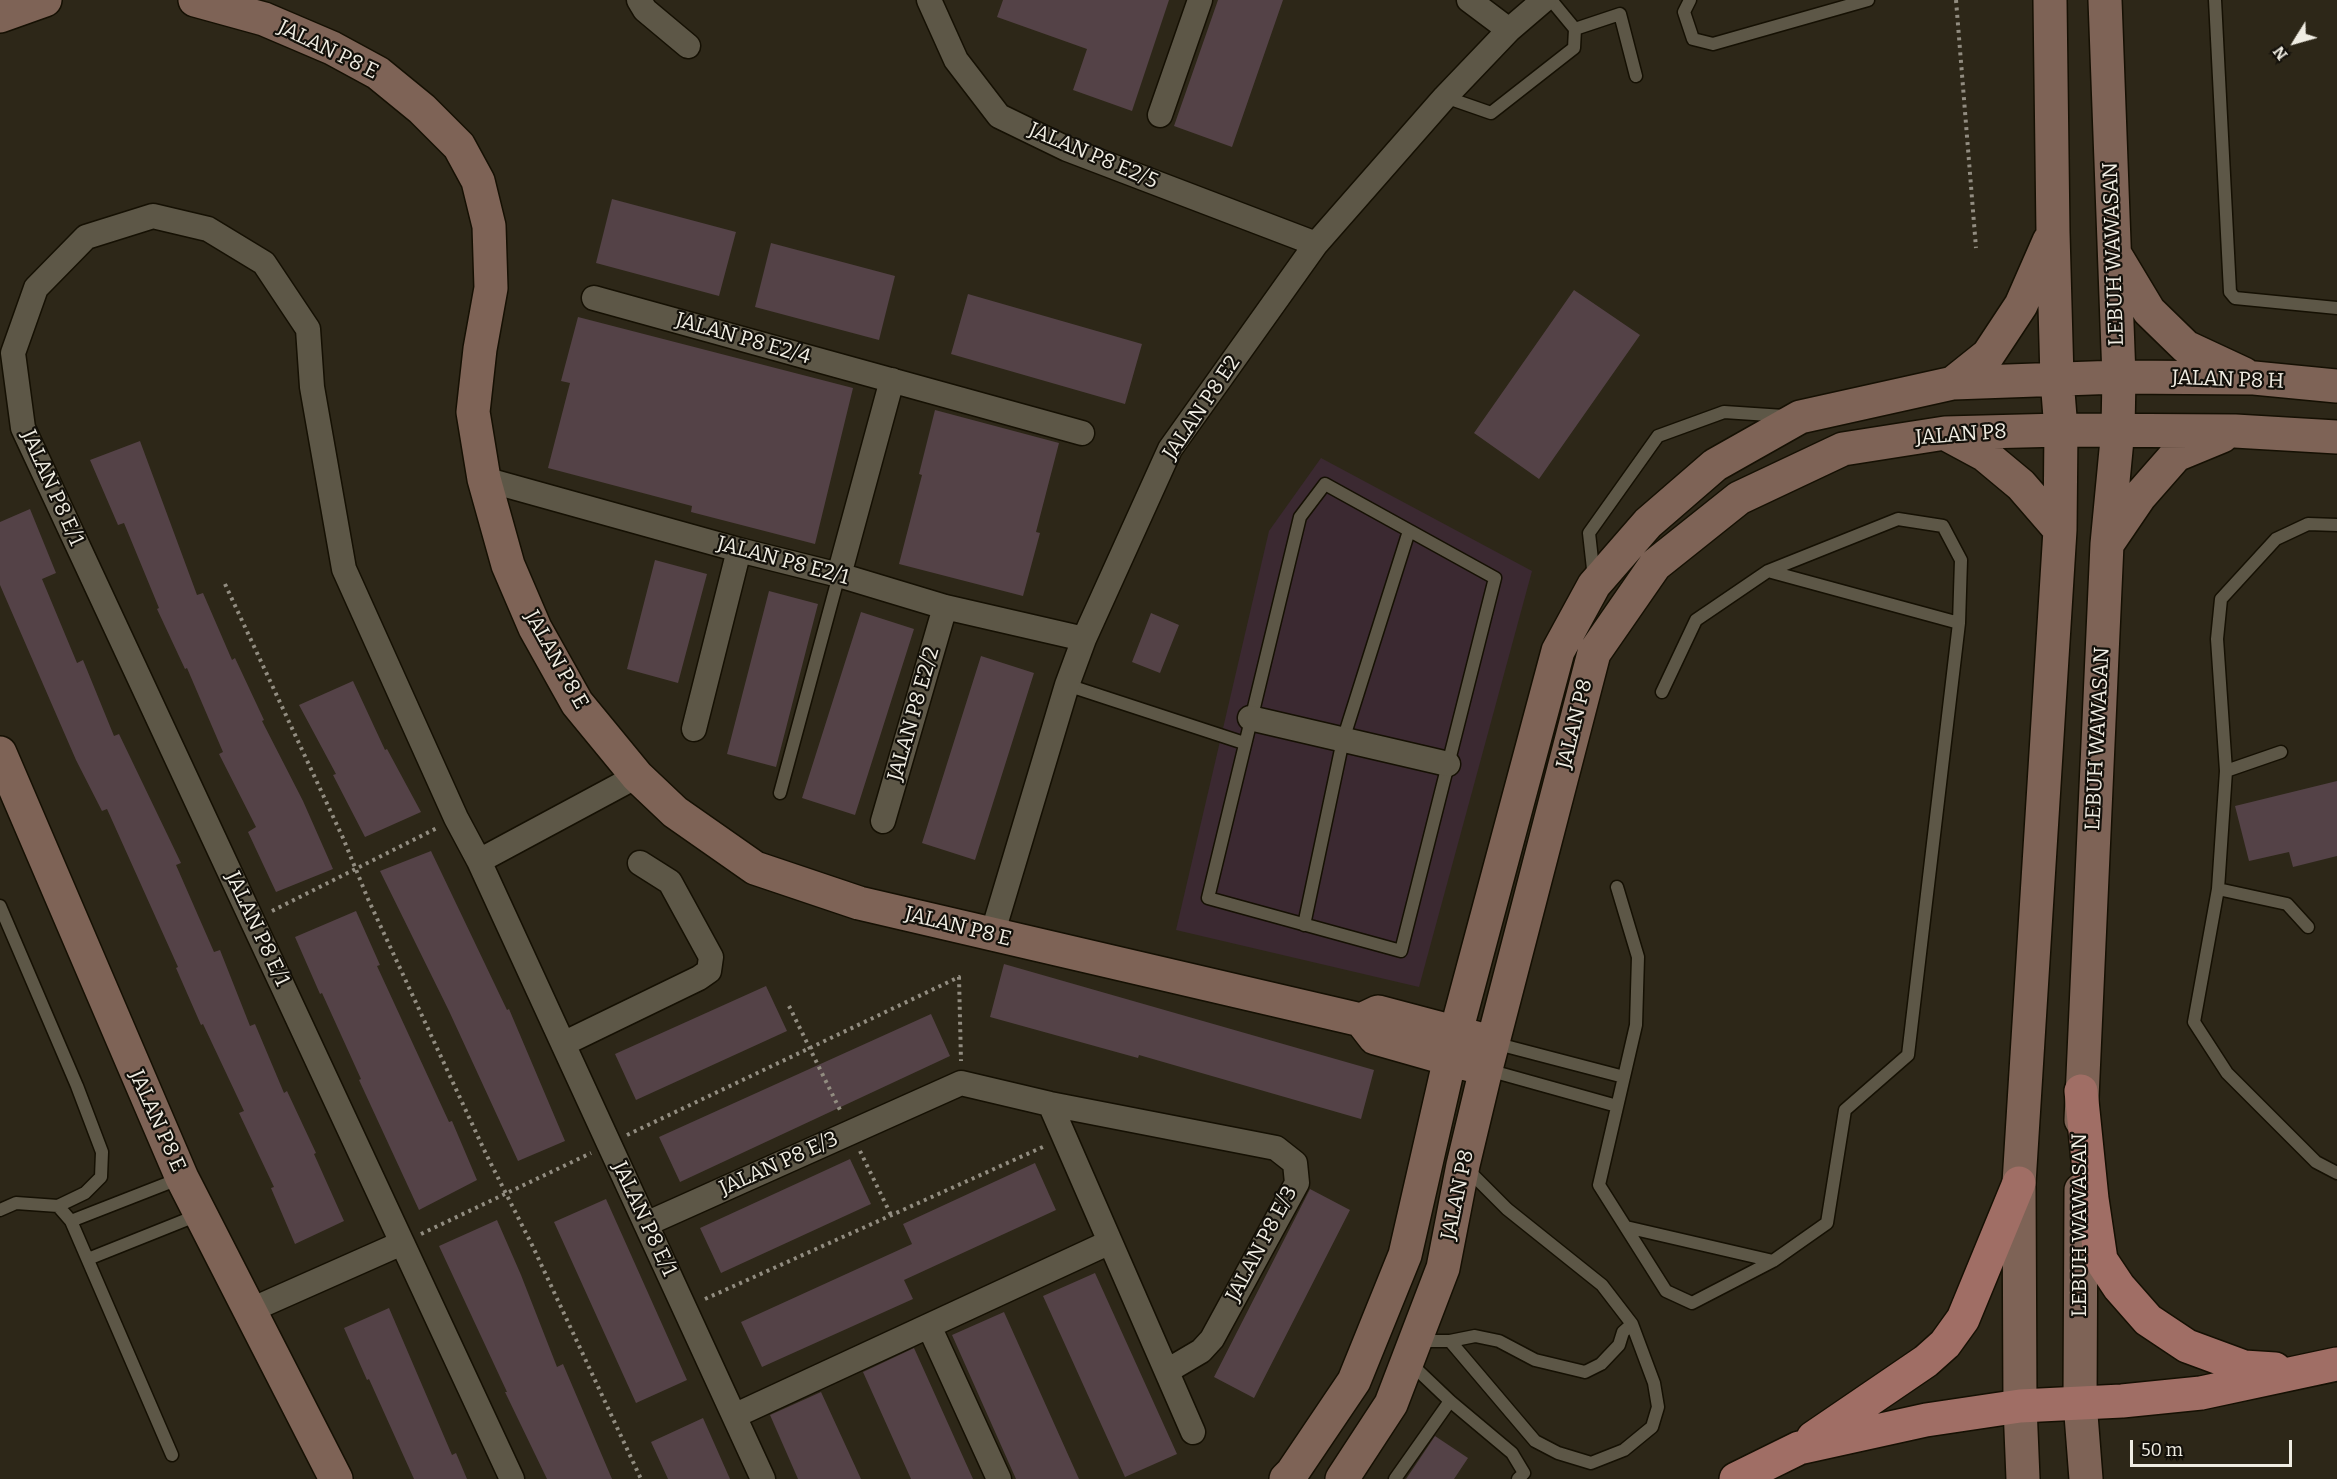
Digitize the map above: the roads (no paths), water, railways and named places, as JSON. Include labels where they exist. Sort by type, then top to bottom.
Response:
[{"type":"main road","points":[[2081,1091],[2092,1199],[2102,1260],[2119,1287],[2148,1320],[2187,1346],[2244,1367],[2305,1370]]},
{"type":"main road","points":[[1736,1479],[1799,1448],[1926,1361],[1945,1344],[1963,1319],[2019,1183]]},
{"type":"main road","points":[[1799,1448],[1926,1420],[2020,1406],[2122,1401],[2201,1393],[2337,1364]]},
{"type":"street","points":[[6,9],[45,0]]},
{"type":"street","name":"JALAN P8 E","points":[[195,0],[264,19],[332,48],[378,72],[422,109],[459,146],[478,181],[489,226],[491,288],[480,349],[473,412],[484,479],[508,565],[534,628],[577,703],[637,776],[675,812],[755,868],[859,903],[1361,1020],[1378,1011],[1453,1046]]},
{"type":"street","points":[[639,0],[645,10],[688,46]]},
{"type":"street","name":"JALAN P8 E2/5","points":[[929,0],[956,60],[999,116],[1066,149],[1316,244]]},
{"type":"street","points":[[1160,115],[1200,0]]},
{"type":"street","points":[[1469,0],[1509,30]]},
{"type":"street","name":"JALAN P8 E2","points":[[992,935],[1067,685],[1084,639],[1170,449],[1316,244],[1444,97],[1509,30],[1544,0]]},
{"type":"street","points":[[2023,1479],[2020,1406],[2019,1183],[2060,530],[2061,430],[2057,378],[2053,233],[2050,0]]},
{"type":"street","name":"LEBUH WAWASAN","points":[[2086,1479],[2080,1402],[2081,1091],[2107,544],[2118,429],[2119,377],[2105,0]]},
{"type":"street","name":"JALAN P8 E/1","points":[[512,1479],[23,428],[13,353],[36,288],[86,237],[153,216],[208,229],[264,263],[308,329],[312,387],[344,569],[456,818],[479,861],[763,1479]]},
{"type":"street","points":[[1953,383],[1988,355],[2021,305],[2053,233]]},
{"type":"street","points":[[2114,252],[2149,311],[2186,347],[2254,378]]},
{"type":"street","name":"JALAN P8 E2/4","points":[[594,298],[1082,433]]},
{"type":"street","name":"JALAN P8","points":[[1286,1479],[1354,1381],[1405,1256],[1453,1046],[1557,651],[1594,585],[1648,523],[1714,465],[1800,417],[1953,383],[2119,377]]},
{"type":"street","name":"JALAN P8 H","points":[[2119,377],[2254,378],[2337,386]]},
{"type":"street","points":[[839,575],[892,380]]},
{"type":"street","name":"JALAN P8","points":[[1342,1479],[1391,1404],[1443,1268],[1463,1165],[1594,653],[1655,565],[1739,498],[1844,449],[1945,433],[2118,429],[2235,431]]},
{"type":"street","points":[[2107,544],[2140,496],[2176,454],[2235,431],[2337,437]]},
{"type":"street","points":[[1945,433],[1985,455],[2021,485],[2060,530]]},
{"type":"street","name":"JALAN P8 E2/1","points":[[484,479],[739,550],[839,575],[945,607],[1084,639]]},
{"type":"street","points":[[694,729],[739,550]]},
{"type":"street","name":"JALAN P8 E2/2","points":[[884,821],[945,607]]},
{"type":"street","points":[[1250,718],[1448,764]]},
{"type":"street","name":"JALAN P8 E","points":[[0,753],[182,1178],[336,1479]]},
{"type":"street","points":[[479,861],[637,776]]},
{"type":"street","points":[[563,1044],[709,971],[711,957],[670,882],[640,863]]},
{"type":"street","points":[[1453,1046],[1490,1056]]},
{"type":"street","name":"JALAN P8 E/3","points":[[646,1224],[961,1083],[1050,1104],[1276,1148],[1295,1163],[1297,1183],[1212,1339],[1201,1352],[1167,1371]]},
{"type":"street","points":[[1050,1104],[1193,1432]]},
{"type":"street","points":[[734,1416],[1110,1242]]},
{"type":"street","points":[[251,1310],[402,1243]]},
{"type":"street","points":[[929,1326],[999,1479]]},
{"type":"lane","points":[[1444,97],[1491,113],[1574,48],[1575,29],[1551,0]]},
{"type":"lane","points":[[1690,0],[1684,12],[1693,39],[1713,44],[1868,0]]},
{"type":"lane","points":[[2215,0],[2230,292],[2235,298],[2337,308]]},
{"type":"lane","points":[[1575,29],[1620,14],[1636,76]]},
{"type":"lane","points":[[1594,585],[1589,533],[1658,436],[1724,412],[1800,417]]},
{"type":"lane","points":[[1325,484],[1495,578],[1401,951],[1208,898],[1250,718],[1300,517],[1325,484]]},
{"type":"lane","points":[[1617,887],[1638,957],[1636,1025],[1599,1185],[1666,1291],[1692,1303],[1773,1261],[1827,1223],[1845,1110],[1908,1055],[1959,623],[1961,560],[1943,526],[1898,519],[1768,571],[1696,620],[1662,692]]},
{"type":"lane","points":[[2337,525],[2308,524],[2276,539],[2221,599],[2217,639],[2226,771],[2218,889],[2194,1022],[2227,1073],[2316,1162],[2337,1173]]},
{"type":"lane","points":[[1304,924],[1343,740],[1409,531]]},
{"type":"lane","points":[[1768,571],[1959,623]]},
{"type":"lane","points":[[780,793],[839,575]]},
{"type":"lane","points":[[1067,685],[1244,743]]},
{"type":"lane","points":[[2226,771],[2281,752]]},
{"type":"lane","points":[[2218,889],[2287,904],[2308,927]]},
{"type":"lane","points":[[0,906],[77,1086],[102,1152],[101,1177],[85,1193],[58,1206],[16,1203],[0,1210]]},
{"type":"lane","points":[[1490,1056],[1624,1077]]},
{"type":"lane","points":[[1490,1056],[1617,1106]]},
{"type":"lane","points":[[1450,1341],[1535,1441],[1558,1453],[1591,1463],[1624,1450],[1652,1427],[1658,1407],[1651,1373],[1632,1324],[1602,1285],[1507,1209],[1463,1165]]},
{"type":"lane","points":[[71,1221],[182,1178]]},
{"type":"lane","points":[[58,1206],[71,1221],[172,1455]]},
{"type":"lane","points":[[88,1259],[200,1214]]},
{"type":"lane","points":[[1626,1227],[1773,1261]]},
{"type":"lane","points":[[1518,1479],[1524,1473],[1512,1453],[1450,1401],[1412,1351],[1475,1336],[1498,1341],[1535,1360],[1586,1372],[1601,1364],[1619,1345],[1623,1332],[1632,1324]]},
{"type":"lane","points":[[1395,1479],[1450,1401]]}]
